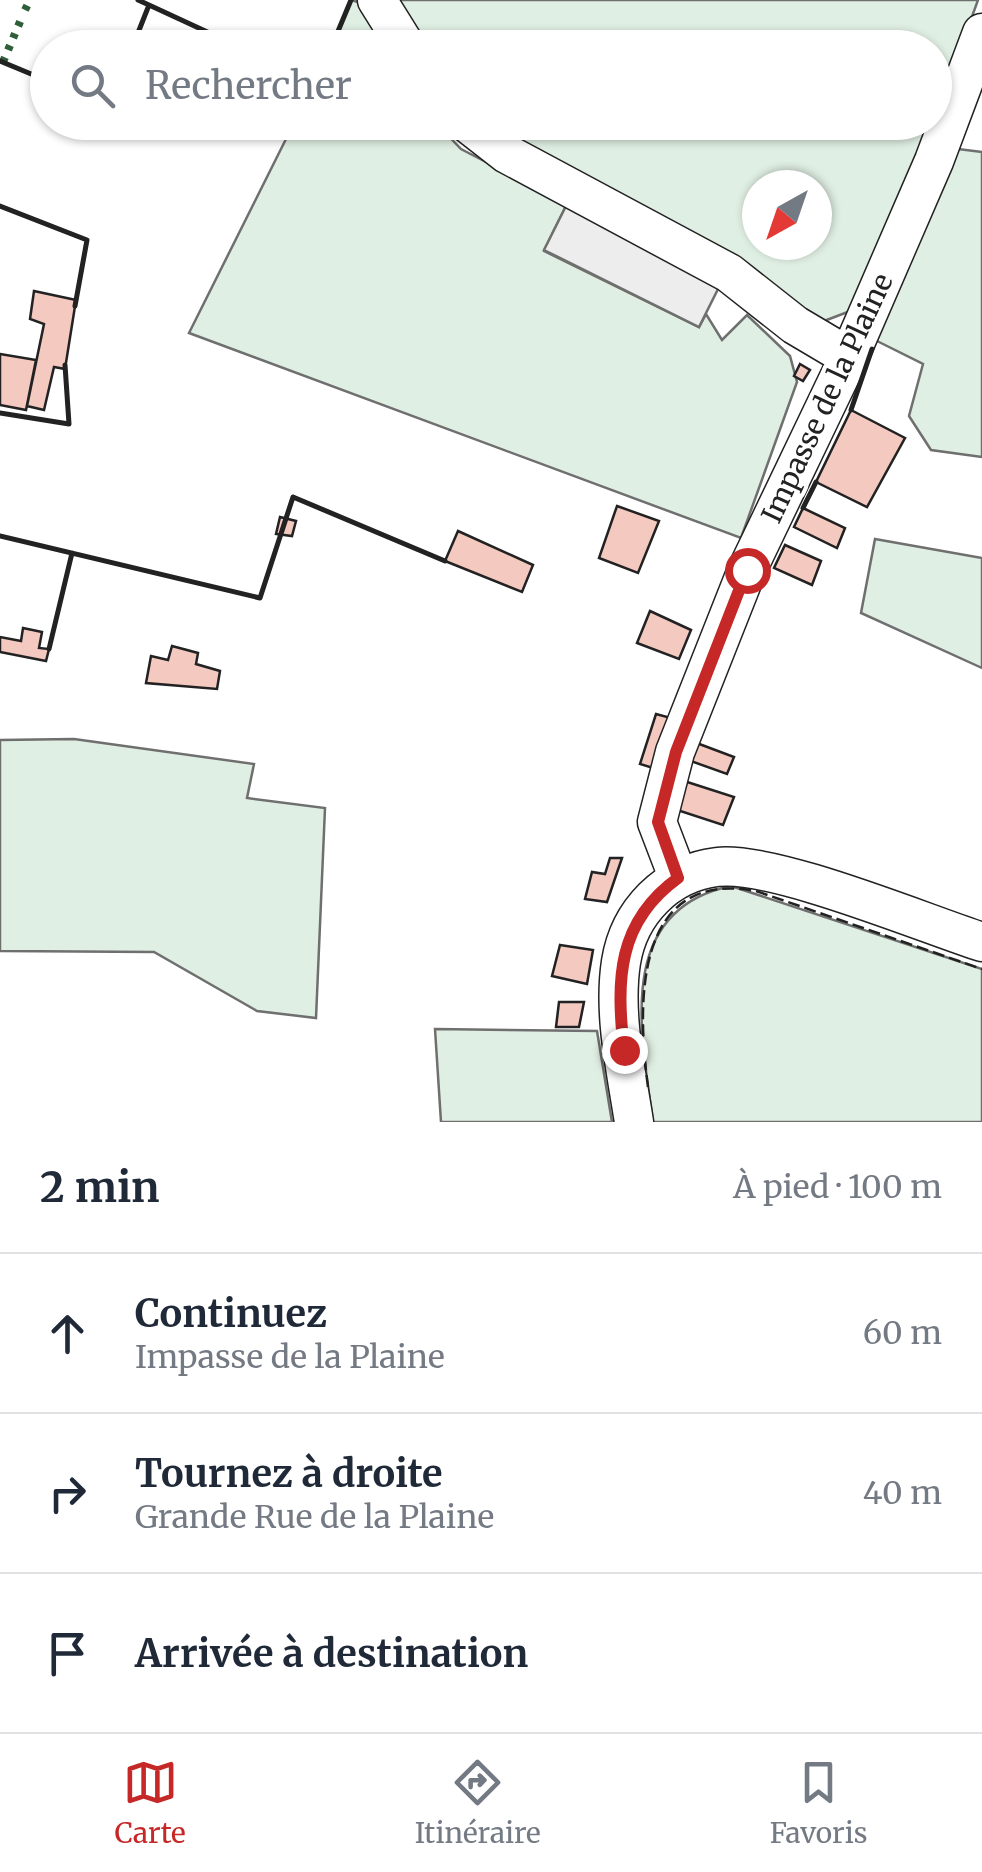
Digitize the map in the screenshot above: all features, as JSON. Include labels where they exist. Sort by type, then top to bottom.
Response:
[{"type":"street","points":[[377,0],[396,30]]},
{"type":"street","name":"Impasse de la Plaine","points":[[952,113],[982,33]]},
{"type":"street","points":[[490,140],[508,154],[728,273],[795,325],[849,357]]},
{"type":"street","name":"Impasse de la Plaine","points":[[678,878],[658,822],[676,752],[747,570],[849,357],[942,140]]},
{"type":"street","points":[[634,1122],[619,1008],[621,966],[634,922],[678,878],[719,866],[770,872],[982,942]]},
{"type":"green space","points":[[351,0],[365,4],[376,30],[338,30]]},
{"type":"green space","points":[[385,0],[978,0],[952,72],[952,30],[406,30]]},
{"type":"green space","points":[[286,140],[452,140],[461,149],[567,204],[544,251],[699,327],[706,314],[722,340],[747,315],[790,356],[797,382],[741,538],[189,333]]},
{"type":"green space","points":[[508,140],[926,140],[853,310],[824,321]]},
{"type":"green space","points":[[950,148],[982,152],[982,457],[931,450],[909,416],[923,364],[875,340]]},
{"type":"green space","points":[[875,539],[982,558],[982,668],[861,613]]},
{"type":"green space","points":[[74,739],[254,764],[247,798],[325,808],[316,1018],[257,1011],[154,952],[0,951],[0,740]]},
{"type":"green space","points":[[731,886],[982,969],[982,1122],[653,1122],[642,1015],[644,980],[652,948],[668,921],[694,899]]},
{"type":"green space","points":[[435,1029],[597,1031],[612,1122],[441,1122]]},
{"type":"shaded area","points":[[567,204],[722,281],[699,327],[544,250]]},
{"type":"building","points":[[34,291],[76,300],[65,369],[54,367],[44,410],[27,406],[44,324],[30,319]]},
{"type":"building","points":[[0,354],[36,360],[26,410],[0,405]]},
{"type":"building","points":[[800,364],[810,370],[803,381],[794,376]]},
{"type":"building","points":[[851,410],[905,438],[867,507],[816,482]]},
{"type":"building","points":[[617,506],[659,521],[638,573],[599,558]]},
{"type":"building","points":[[803,508],[845,528],[837,548],[794,527]]},
{"type":"building","points":[[280,517],[296,521],[292,536],[276,534]]},
{"type":"building","points":[[458,531],[533,565],[522,592],[445,561]]},
{"type":"building","points":[[785,545],[821,561],[812,585],[774,568]]},
{"type":"building","points":[[650,611],[691,630],[679,659],[637,643]]},
{"type":"building","points":[[23,628],[42,632],[39,648],[49,649],[46,661],[0,652],[0,637],[21,641]]},
{"type":"building","points":[[172,646],[198,653],[196,664],[220,671],[217,689],[146,683],[151,656],[168,660]]},
{"type":"building","points":[[656,714],[671,718],[653,768],[640,764]]},
{"type":"building","points":[[694,742],[734,757],[727,774],[688,760]]},
{"type":"building","points":[[681,780],[734,797],[723,825],[671,808]]},
{"type":"building","points":[[610,858],[622,858],[607,902],[585,899],[592,872],[605,874]]},
{"type":"building","points":[[560,945],[593,950],[587,984],[552,976]]},
{"type":"building","points":[[559,1002],[584,1002],[579,1027],[556,1027]]},
{"type":"hedge","points":[[25,10],[30,0]]},
{"type":"hedge","points":[[3,62],[22,17]]},
{"type":"fence","points":[[648,1087],[643,1019],[652,950],[665,922],[686,901],[716,889],[756,891],[982,969]]},
{"type":"wall","points":[[138,0],[149,5],[139,30]]},
{"type":"wall","points":[[338,30],[351,0]]},
{"type":"wall","points":[[149,5],[203,30]]},
{"type":"wall","points":[[0,61],[30,74]]},
{"type":"wall","points":[[0,206],[87,240],[75,306]]},
{"type":"wall","points":[[851,410],[872,349]]},
{"type":"wall","points":[[0,413],[69,424],[65,365]]},
{"type":"wall","points":[[803,508],[816,482]]},
{"type":"wall","points":[[0,536],[260,598],[293,497],[445,561]]},
{"type":"wall","points":[[49,649],[72,553]]},
{"type":"route","points":[[624,1050],[619,1008],[625,942],[649,902],[678,878],[658,822],[676,752],[747,570]]}]
